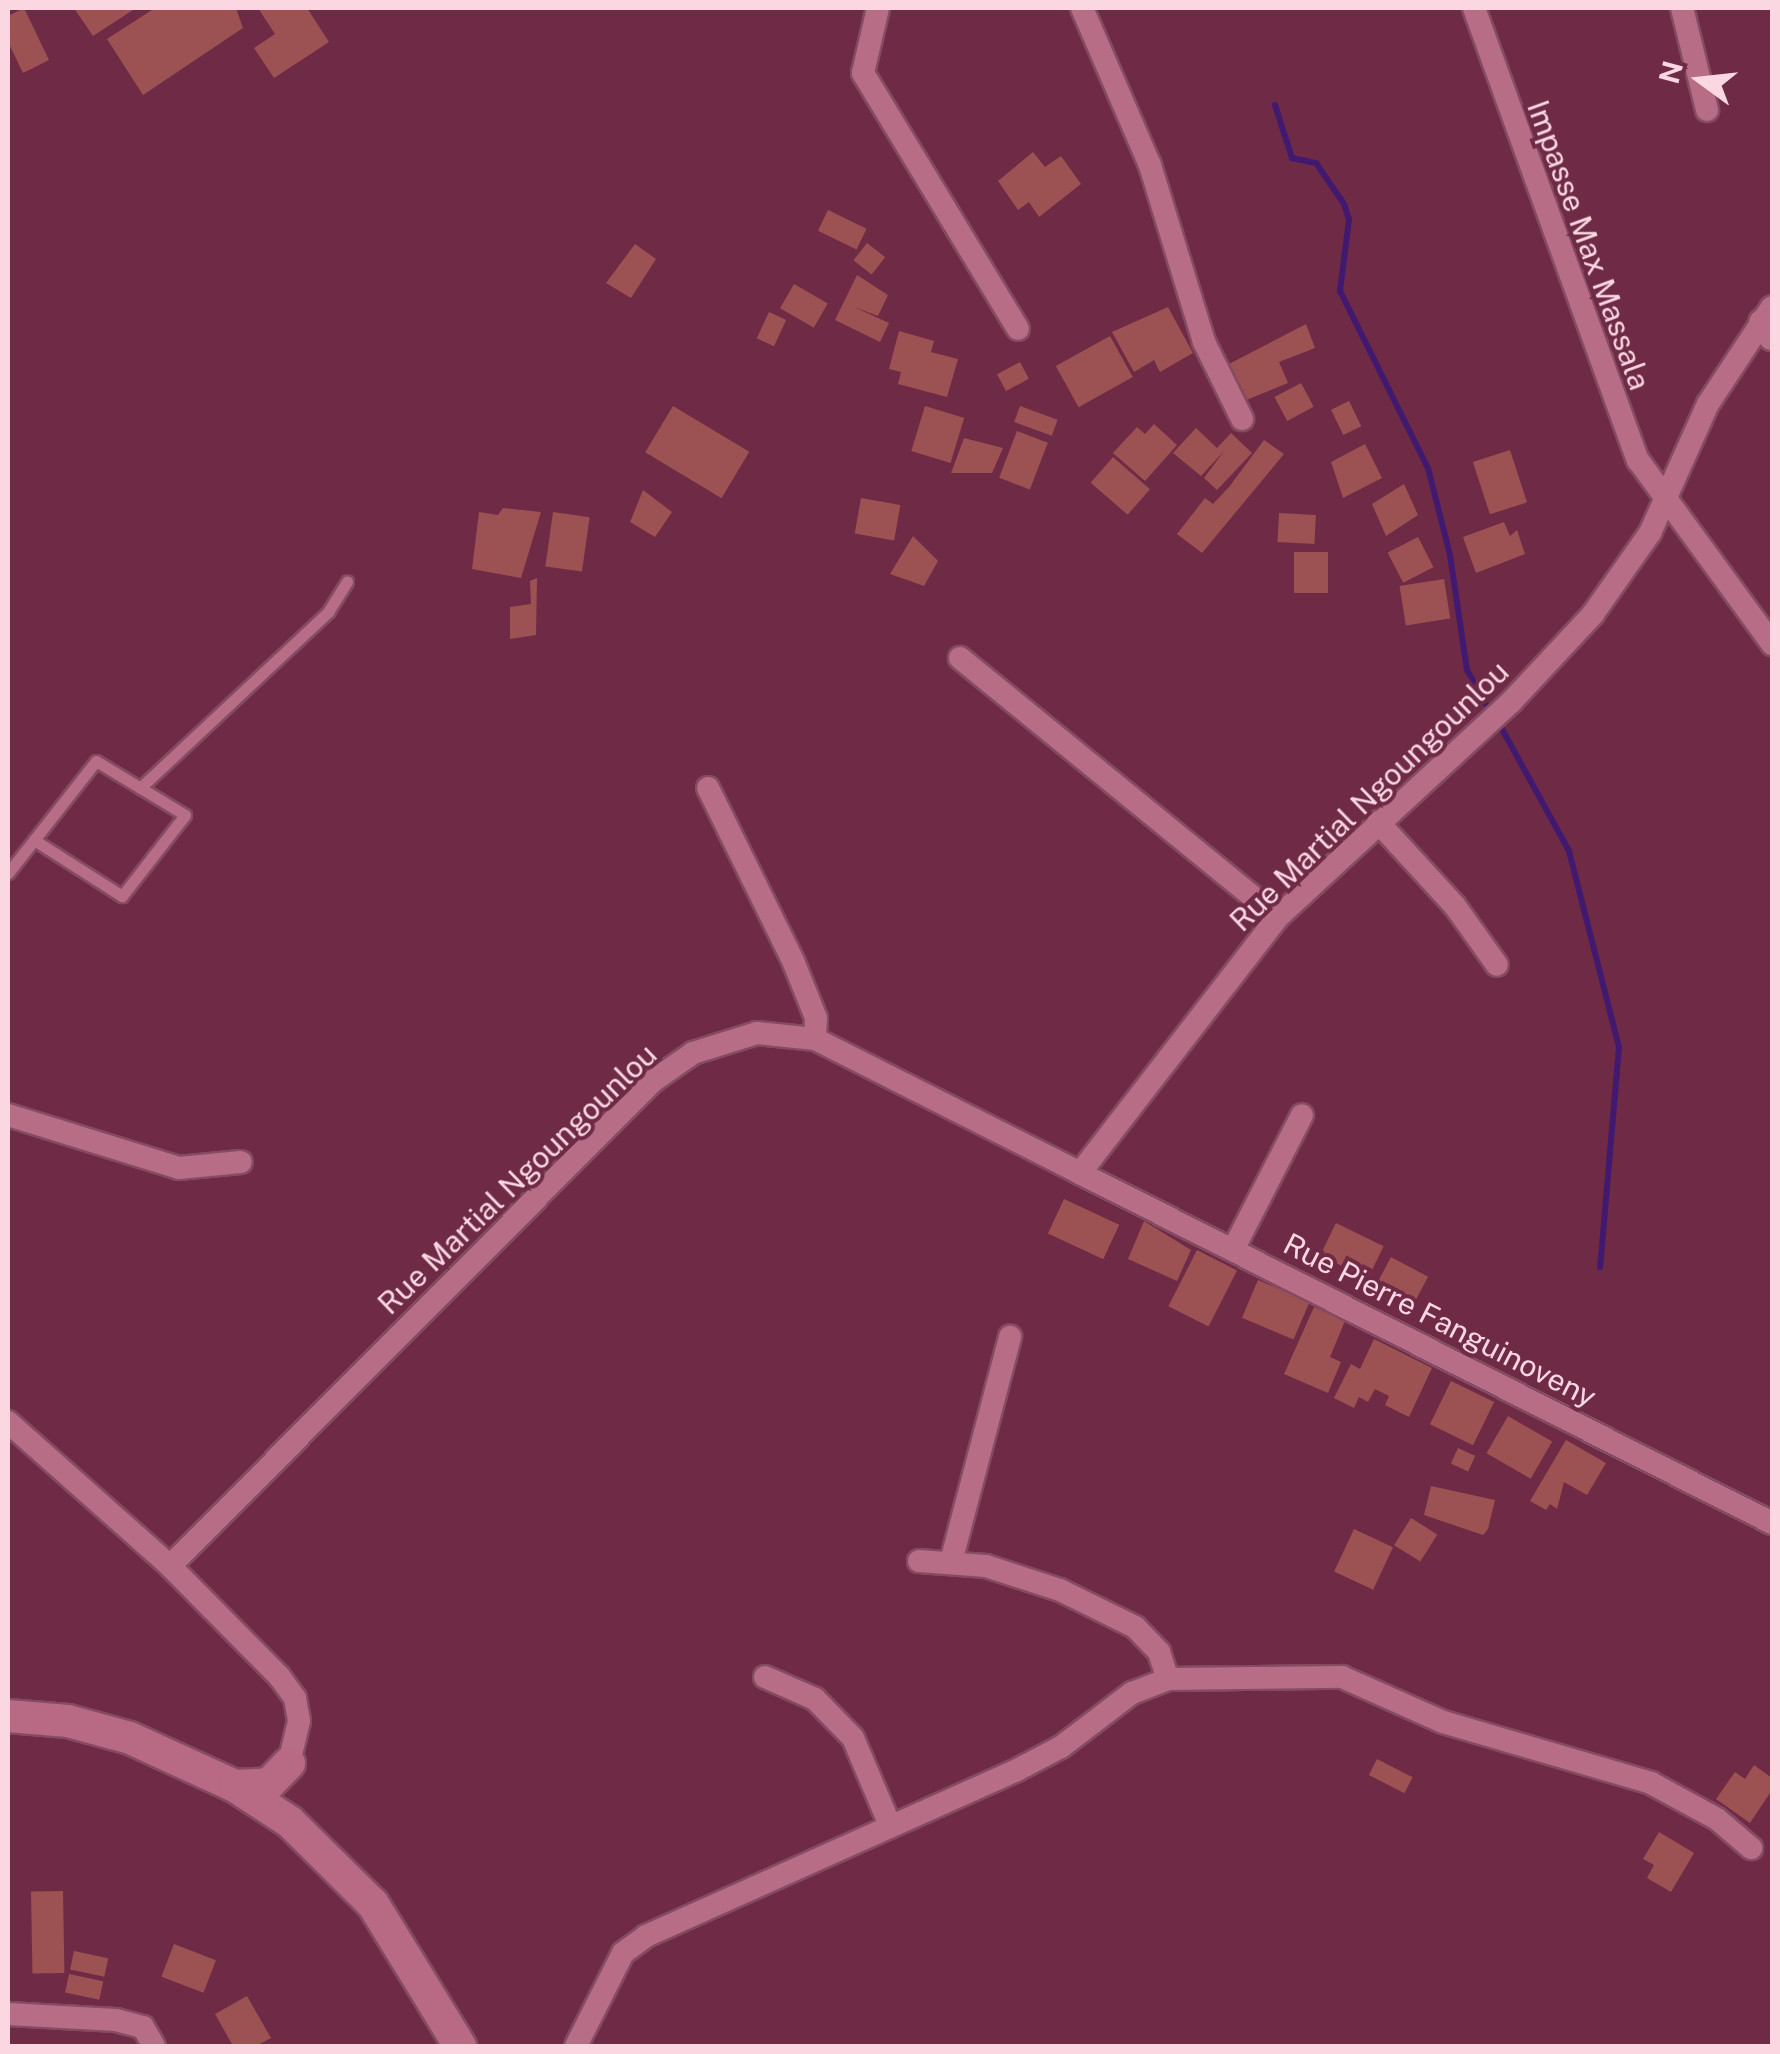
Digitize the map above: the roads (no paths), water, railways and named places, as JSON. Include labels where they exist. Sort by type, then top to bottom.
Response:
[{"type":"main road","points":[[8,1716],[101,1728],[235,1786],[290,1822],[373,1904],[460,2046]]},
{"type":"main road","points":[[235,1786],[270,1784],[289,1763]]},
{"type":"main road","points":[[289,1763],[284,1797],[290,1822]]},
{"type":"street","points":[[878,8],[863,73],[1018,329]]},
{"type":"street","points":[[1082,8],[1150,166],[1204,342],[1242,419]]},
{"type":"street","name":"Impasse Max Massala","points":[[1474,8],[1610,396],[1638,460],[1772,644]]},
{"type":"street","points":[[1682,8],[1707,110]]},
{"type":"street","name":"Rue Martial Ngoungounlou","points":[[170,1566],[653,1082],[694,1053],[757,1033],[815,1040],[1080,1173],[1278,917],[1554,660],[1624,576],[1708,404],[1769,322]]},
{"type":"street","points":[[960,658],[1278,917]]},
{"type":"street","points":[[708,788],[794,963],[816,1018],[815,1040]]},
{"type":"street","points":[[1378,822],[1455,906],[1496,966]]},
{"type":"street","points":[[8,1115],[178,1168],[241,1162]]},
{"type":"street","points":[[1234,1248],[1302,1116]]},
{"type":"street","name":"Rue Pierre Fanguinoveny","points":[[1080,1173],[1772,1523]]},
{"type":"street","points":[[951,1562],[1010,1337]]},
{"type":"street","points":[[8,1422],[170,1566],[295,1698],[299,1721],[289,1763]]},
{"type":"street","points":[[919,1560],[1019,1574],[1136,1627],[1160,1652],[1168,1678]]},
{"type":"street","points":[[576,2046],[624,1953],[646,1936],[1061,1747],[1132,1693],[1168,1678],[1342,1677],[1443,1722],[1650,1783],[1716,1819],[1751,1848]]},
{"type":"street","points":[[764,1678],[832,1714],[852,1738],[890,1824]]},
{"type":"street","points":[[8,2014],[116,2020],[143,2027],[154,2046]]},
{"type":"lane","points":[[140,788],[328,612],[346,581]]},
{"type":"lane","points":[[8,873],[96,761],[185,816],[122,896],[34,840]]},
{"type":"waterway","points":[[1275,105],[1292,158],[1316,163],[1344,204],[1349,219],[1340,291],[1428,468],[1450,555],[1467,670],[1486,704]]},
{"type":"waterway","points":[[1502,729],[1569,851],[1619,1047],[1600,1267]]}]
